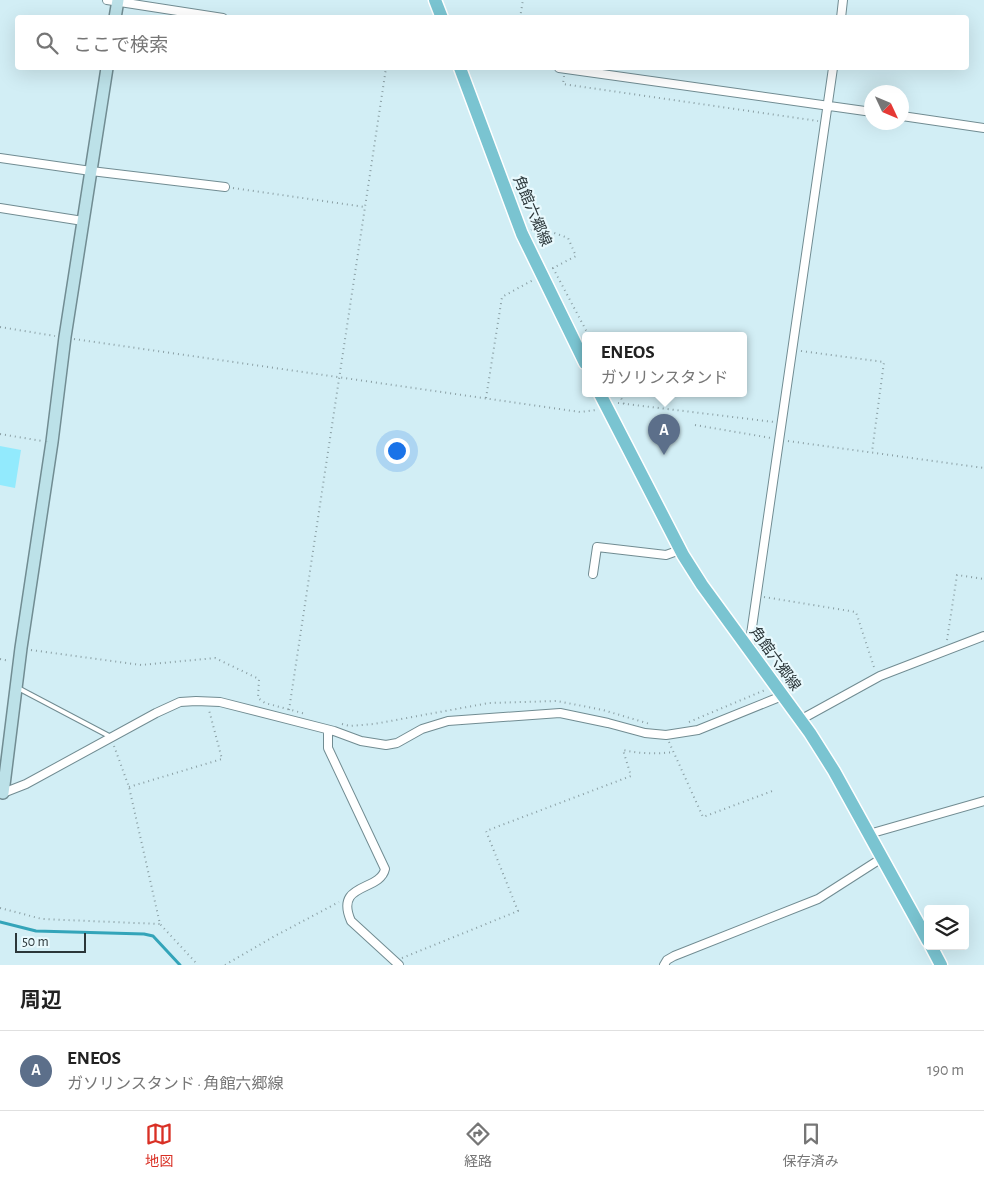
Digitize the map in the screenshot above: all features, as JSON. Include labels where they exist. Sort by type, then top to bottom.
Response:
[{"type":"main road","points":[[435,0],[441,15]]},
{"type":"main road","name":"角館六郷線","points":[[464,70],[522,234],[582,357]]},
{"type":"main road","name":"角館六郷線","points":[[604,401],[680,550],[702,586],[800,720],[834,771],[924,934]]},
{"type":"main road","points":[[933,950],[941,965]]},
{"type":"street","points":[[115,15],[114,0],[205,15]]},
{"type":"street","points":[[841,15],[843,0]]},
{"type":"street","points":[[1,795],[52,442],[65,337],[108,70]]},
{"type":"street","points":[[576,70],[864,111]]},
{"type":"street","points":[[748,650],[833,70]]},
{"type":"street","points":[[909,117],[984,128]]},
{"type":"street","points":[[0,158],[225,187]]},
{"type":"street","points":[[0,208],[83,221]]},
{"type":"street","points":[[593,574],[597,547],[666,555],[680,550]]},
{"type":"street","points":[[800,720],[878,677],[984,636]]},
{"type":"street","points":[[1,795],[26,784],[156,713],[180,702],[220,702],[328,730],[361,741],[386,745],[397,743],[422,729],[448,720],[560,714],[608,722],[645,733],[666,735],[698,730],[778,691]]},
{"type":"street","points":[[328,730],[328,748],[384,868],[384,873],[379,879],[354,892],[349,900],[346,911],[351,921],[397,963]]},
{"type":"street","points":[[869,834],[984,801]]},
{"type":"street","points":[[664,965],[667,960],[674,956],[818,899],[882,858]]},
{"type":"lane","points":[[16,687],[111,738]]},
{"type":"path","points":[[520,15],[523,0]]},
{"type":"path","points":[[288,720],[386,70]]},
{"type":"path","points":[[562,70],[563,84],[825,122]]},
{"type":"path","points":[[225,187],[365,207]]},
{"type":"path","points":[[522,234],[538,227],[568,238],[576,256],[553,268],[587,332]]},
{"type":"path","points":[[486,398],[502,297],[542,275]]},
{"type":"path","points":[[0,328],[580,412],[604,401],[782,423]]},
{"type":"path","points":[[792,350],[884,362],[872,452]]},
{"type":"path","points":[[620,397],[624,404]]},
{"type":"path","points":[[695,425],[779,440],[984,468]]},
{"type":"path","points":[[0,434],[52,442]]},
{"type":"path","points":[[946,651],[957,575],[984,579]]},
{"type":"path","points":[[756,595],[856,612],[878,677]]},
{"type":"path","points":[[21,648],[141,666],[216,658],[259,679],[258,698],[265,703],[306,714]]},
{"type":"path","points":[[682,725],[778,691]]},
{"type":"path","points":[[128,787],[222,759],[209,712],[209,701]]},
{"type":"path","points":[[341,724],[350,726],[374,724],[489,703],[557,701],[602,710],[649,724]]},
{"type":"path","points":[[666,735],[703,817],[775,790]]},
{"type":"path","points":[[111,738],[128,787],[160,924],[198,965]]},
{"type":"path","points":[[397,963],[518,911],[486,831],[631,776],[623,750],[640,754],[674,752]]},
{"type":"path","points":[[225,965],[339,902],[349,900]]},
{"type":"path","points":[[0,908],[42,919],[160,924]]},
{"type":"shaded area","points":[[0,446],[21,450],[15,488],[0,485]]},
{"type":"waterway","points":[[0,922],[36,931],[144,934],[153,936],[180,965]]},
{"type":"place","name":"ENEOS","points":[[664,455]]}]
